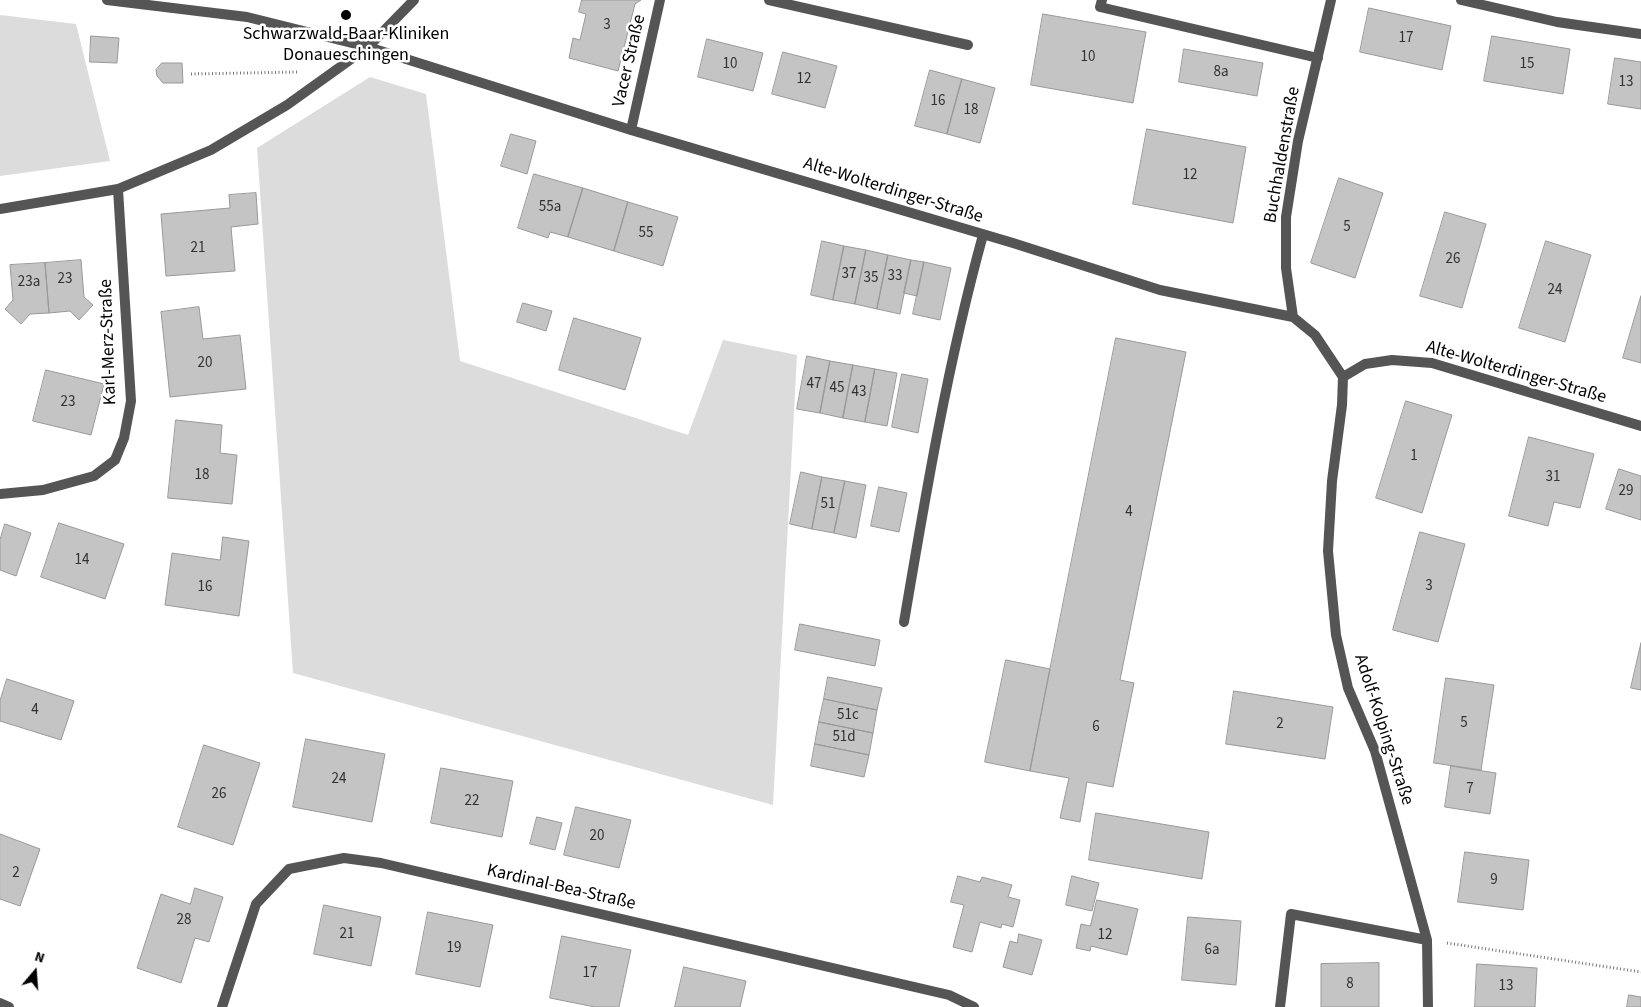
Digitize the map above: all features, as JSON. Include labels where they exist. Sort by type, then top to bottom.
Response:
[{"type":"street","name":"Alte-Wolterdinger-Straße","points":[[107,0],[247,16],[368,47],[631,130],[1160,290],[1293,317],[1315,335],[1342,377],[1365,364],[1392,360],[1432,363],[1641,426]]},
{"type":"street","points":[[0,208],[118,189],[211,150],[287,106],[368,47],[414,0]]},
{"type":"street","name":"Vacer Straße","points":[[631,130],[660,0]]},
{"type":"street","points":[[768,0],[968,44]]},
{"type":"street","points":[[1102,0],[1100,7],[1318,58]]},
{"type":"street","name":"Buchhaldenstraße","points":[[1293,317],[1286,268],[1286,217],[1298,141],[1331,0]]},
{"type":"street","points":[[1461,0],[1557,22],[1641,34]]},
{"type":"street","name":"Karl-Merz-Straße","points":[[0,494],[43,490],[94,476],[114,460],[124,438],[131,401],[118,189]]},
{"type":"street","points":[[904,622],[945,390],[957,334],[983,235]]},
{"type":"street","name":"Adolf-Kolping-Straße","points":[[1342,377],[1342,405],[1332,481],[1328,551],[1336,635],[1348,688],[1375,751],[1427,940],[1428,1007]]},
{"type":"street","name":"Kardinal-Bea-Straße","points":[[222,1007],[256,904],[289,869],[344,858],[381,863],[948,995],[974,1007]]},
{"type":"street","points":[[1280,1007],[1291,914],[1427,940]]},
{"type":"street","points":[[0,1003],[9,1007]]},
{"type":"path","points":[[191,74],[298,72]]},
{"type":"path","points":[[1427,940],[1641,972]]},
{"type":"shaded area","points":[[0,15],[76,24],[110,161],[0,176]]},
{"type":"shaded area","points":[[370,77],[426,94],[460,361],[688,435],[723,340],[797,355],[773,805],[293,673],[257,148]]},
{"type":"building","points":[[582,0],[641,0],[635,4],[618,71],[569,58],[573,38],[580,40],[586,14],[579,12]]},
{"type":"building","points":[[1369,8],[1451,26],[1442,70],[1360,52]]},
{"type":"building","points":[[1043,14],[1146,32],[1133,103],[1031,85]]},
{"type":"building","points":[[91,36],[119,38],[117,63],[90,62]]},
{"type":"building","points":[[1492,36],[1570,49],[1563,94],[1484,81]]},
{"type":"building","points":[[707,39],[763,53],[753,91],[698,77]]},
{"type":"building","points":[[1184,49],[1263,63],[1257,96],[1179,82]]},
{"type":"building","points":[[783,52],[837,66],[825,108],[772,94]]},
{"type":"building","points":[[1615,58],[1641,62],[1641,109],[1608,104]]},
{"type":"building","points":[[162,63],[182,63],[183,83],[163,83],[157,76],[156,70]]},
{"type":"building","points":[[930,70],[962,79],[947,134],[915,126]]},
{"type":"building","points":[[962,79],[995,88],[980,143],[947,134]]},
{"type":"building","points":[[1147,129],[1246,147],[1233,223],[1133,204]]},
{"type":"building","points":[[511,134],[536,141],[527,174],[501,166]]},
{"type":"building","points":[[534,174],[583,188],[568,237],[550,232],[548,238],[518,228]]},
{"type":"building","points":[[1339,178],[1383,193],[1355,278],[1311,263]]},
{"type":"building","points":[[583,188],[628,202],[614,251],[568,237]]},
{"type":"building","points":[[256,193],[258,224],[231,227],[235,271],[166,276],[161,214],[230,208],[229,195]]},
{"type":"building","points":[[628,202],[678,217],[663,266],[614,251]]},
{"type":"building","points":[[1445,212],[1486,224],[1462,308],[1420,296]]},
{"type":"building","points":[[822,241],[844,246],[833,300],[811,295]]},
{"type":"building","points":[[1546,241],[1591,255],[1565,342],[1519,328]]},
{"type":"building","points":[[844,246],[866,250],[855,304],[833,300]]},
{"type":"building","points":[[866,250],[888,255],[877,309],[855,304]]},
{"type":"building","points":[[888,255],[911,260],[900,314],[877,309]]},
{"type":"building","points":[[81,260],[84,297],[93,305],[79,320],[70,311],[49,313],[45,263]]},
{"type":"building","points":[[911,260],[924,262],[917,296],[904,293]]},
{"type":"building","points":[[924,262],[951,268],[940,320],[913,314]]},
{"type":"building","points":[[45,263],[49,313],[30,314],[21,324],[5,309],[13,300],[10,265]]},
{"type":"building","points":[[1641,296],[1641,363],[1623,358]]},
{"type":"building","points":[[523,303],[552,311],[546,331],[517,322]]},
{"type":"building","points":[[199,307],[203,339],[240,335],[246,389],[170,397],[161,312]]},
{"type":"building","points":[[574,318],[641,338],[625,390],[559,370]]},
{"type":"building","points":[[1116,338],[1186,352],[1120,680],[1134,683],[1113,787],[1087,782],[1080,822],[1060,818],[1069,778],[1030,771]]},
{"type":"building","points":[[807,356],[830,361],[820,413],[797,409]]},
{"type":"building","points":[[830,361],[853,365],[843,418],[820,413]]},
{"type":"building","points":[[853,365],[875,369],[865,422],[843,418]]},
{"type":"building","points":[[875,369],[897,373],[887,426],[865,422]]},
{"type":"building","points":[[46,370],[104,384],[91,435],[33,421]]},
{"type":"building","points":[[902,374],[928,379],[918,433],[892,427]]},
{"type":"building","points":[[1406,401],[1452,415],[1422,513],[1376,498]]},
{"type":"building","points":[[176,420],[222,425],[220,453],[237,455],[232,504],[168,498]]},
{"type":"building","points":[[1529,437],[1594,454],[1580,508],[1554,502],[1548,526],[1509,516]]},
{"type":"building","points":[[1619,469],[1641,476],[1641,520],[1606,509]]},
{"type":"building","points":[[801,472],[822,477],[812,529],[790,524]]},
{"type":"building","points":[[822,477],[845,481],[834,533],[812,529]]},
{"type":"building","points":[[845,481],[866,485],[856,538],[834,533]]},
{"type":"building","points":[[879,487],[907,493],[899,532],[871,526]]},
{"type":"building","points":[[59,523],[124,544],[105,599],[41,577]]},
{"type":"building","points":[[5,524],[31,533],[16,576],[0,570],[0,540]]},
{"type":"building","points":[[1420,532],[1465,544],[1438,642],[1393,630]]},
{"type":"building","points":[[223,537],[249,541],[239,616],[165,605],[172,553],[220,560]]},
{"type":"building","points":[[800,624],[880,640],[875,666],[795,650]]},
{"type":"building","points":[[1641,643],[1641,690],[1631,688]]},
{"type":"building","points":[[1006,660],[1050,669],[1030,771],[985,762]]},
{"type":"building","points":[[828,677],[882,688],[877,710],[824,699]]},
{"type":"building","points":[[1446,678],[1494,685],[1481,770],[1434,763]]},
{"type":"building","points":[[7,679],[74,701],[61,740],[0,721],[0,701]]},
{"type":"building","points":[[1234,691],[1333,707],[1325,759],[1226,744]]},
{"type":"building","points":[[824,699],[877,710],[873,733],[819,722]]},
{"type":"building","points":[[819,722],[873,733],[869,755],[815,744]]},
{"type":"building","points":[[306,739],[385,754],[372,822],[293,807]]},
{"type":"building","points":[[815,744],[869,755],[864,777],[811,766]]},
{"type":"building","points":[[204,745],[260,763],[233,845],[178,827]]},
{"type":"building","points":[[1451,766],[1496,773],[1490,814],[1445,807]]},
{"type":"building","points":[[441,768],[513,781],[502,837],[431,823]]},
{"type":"building","points":[[576,807],[631,820],[619,868],[564,855]]},
{"type":"building","points":[[1096,813],[1209,832],[1202,879],[1089,860]]},
{"type":"building","points":[[537,817],[562,823],[555,850],[530,844]]},
{"type":"building","points":[[0,834],[40,849],[20,906],[0,899]]},
{"type":"building","points":[[1465,852],[1529,860],[1523,910],[1458,902]]},
{"type":"building","points":[[958,876],[980,882],[982,877],[1012,885],[1008,897],[1020,900],[1013,927],[1002,924],[1001,928],[980,922],[972,952],[953,947],[964,905],[951,902]]},
{"type":"building","points":[[1072,876],[1099,883],[1092,911],[1066,905]]},
{"type":"building","points":[[195,888],[223,897],[209,942],[195,938],[181,983],[137,968],[161,894],[190,904]]},
{"type":"building","points":[[1097,900],[1138,909],[1127,955],[1091,946],[1090,951],[1076,948],[1081,924],[1090,926]]},
{"type":"building","points":[[324,905],[381,917],[371,966],[314,954]]},
{"type":"building","points":[[428,912],[493,925],[480,987],[416,974]]},
{"type":"building","points":[[1188,917],[1241,921],[1236,985],[1182,980]]},
{"type":"building","points":[[1019,934],[1042,940],[1032,975],[1003,967],[1010,941],[1017,943]]},
{"type":"building","points":[[562,936],[631,950],[619,1007],[595,1007],[550,998]]},
{"type":"building","points":[[1379,963],[1379,1007],[1321,1007],[1321,964]]},
{"type":"building","points":[[1477,964],[1537,968],[1535,1007],[1475,1007]]},
{"type":"building","points":[[684,967],[746,981],[740,1007],[675,1007]]},
{"type":"building","points":[[1629,995],[1641,997],[1641,1007],[1627,1007]]},
{"type":"place","name":"Schwarzwald-Baar-Kliniken Donaueschingen","points":[[346,15]]}]
